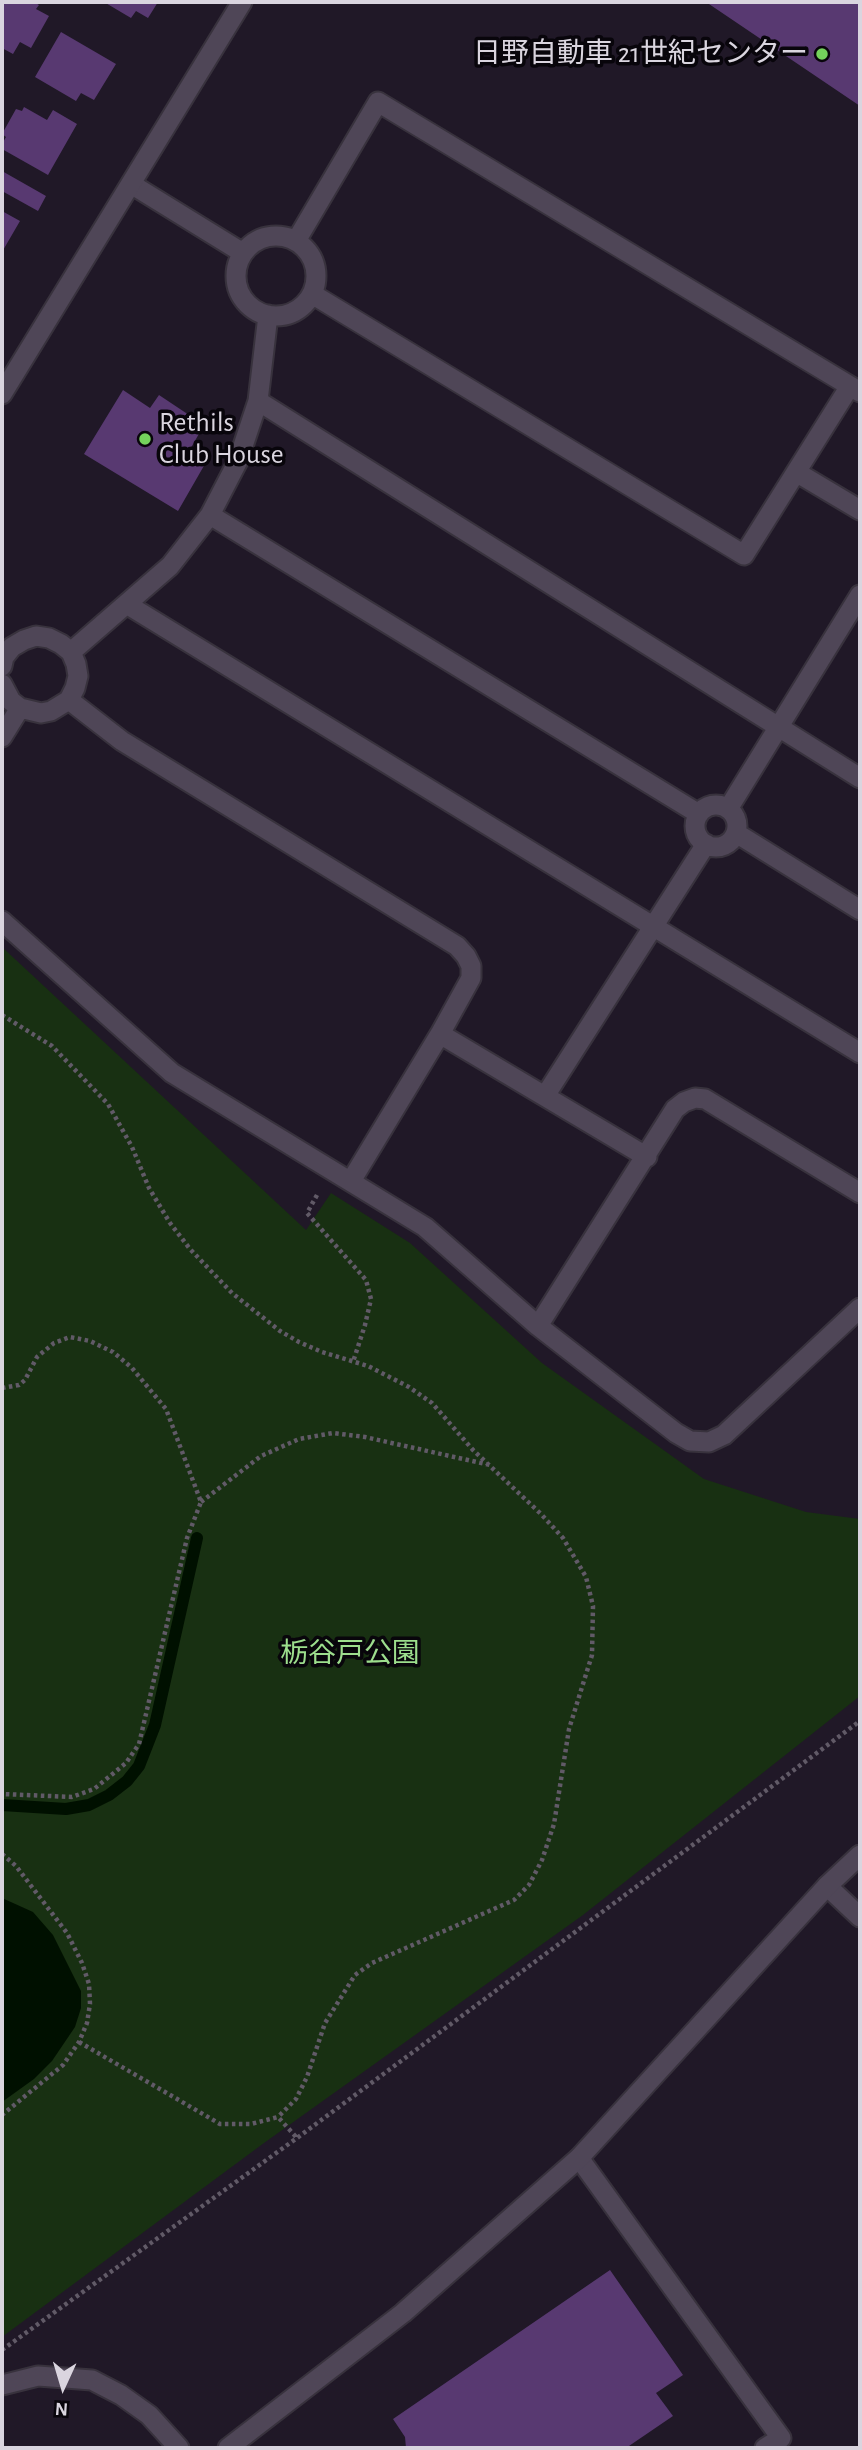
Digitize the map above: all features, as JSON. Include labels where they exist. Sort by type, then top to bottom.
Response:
[{"type":"street","points":[[2,394],[242,2]]},
{"type":"street","points":[[296,241],[378,102],[855,389],[796,472],[744,555],[312,294]]},
{"type":"street","points":[[131,184],[243,253]]},
{"type":"street","points":[[273,236],[296,241],[306,248],[313,258],[316,282],[312,294],[294,312],[268,315],[256,310],[246,302],[239,291],[237,265],[243,253],[251,244],[273,236]]},
{"type":"street","points":[[71,652],[170,566],[210,515],[238,461],[258,401],[268,315]]},
{"type":"street","points":[[258,401],[860,778]]},
{"type":"street","points":[[796,472],[860,510]]},
{"type":"street","points":[[210,515],[699,814]]},
{"type":"street","points":[[728,809],[860,595]]},
{"type":"street","points":[[128,605],[860,1054]]},
{"type":"street","points":[[2,684],[11,701],[20,709],[30,713],[51,711],[69,700],[78,676],[71,652],[49,638],[36,636],[23,640],[12,647],[3,660]]},
{"type":"street","points":[[69,700],[122,741],[457,946],[466,956],[471,966],[471,978],[351,1181]]},
{"type":"street","points":[[2,737],[20,709]]},
{"type":"street","points":[[709,806],[728,809],[736,820],[736,833],[727,844],[706,844],[701,840],[696,826],[699,814],[709,806]]},
{"type":"street","points":[[736,833],[860,910]]},
{"type":"street","points":[[545,1096],[706,844]]},
{"type":"street","points":[[2,921],[172,1073],[425,1227],[538,1326],[690,1441],[709,1442],[724,1435],[860,1308]]},
{"type":"street","points":[[440,1034],[647,1157]]},
{"type":"street","points":[[538,1326],[675,1109],[684,1102],[695,1098],[705,1099],[860,1193]]},
{"type":"street","points":[[228,2448],[403,2313],[579,2158],[827,1886],[860,1855]]},
{"type":"street","points":[[827,1886],[860,1917]]},
{"type":"street","points":[[579,2158],[781,2438],[765,2448]]},
{"type":"street","points":[[2,2385],[38,2376],[92,2380],[121,2395],[149,2415],[179,2448]]},
{"type":"path","points":[[2,1016],[52,1046],[108,1104],[132,1147],[149,1188],[170,1223],[213,1276],[280,1331],[322,1352],[368,1366],[409,1387],[432,1403],[473,1450],[541,1514],[562,1538],[586,1577],[593,1606],[592,1655],[569,1729],[559,1798],[549,1842],[529,1885],[514,1900],[372,1963],[355,1976],[325,2023],[307,2077],[296,2099],[278,2117],[251,2124],[219,2124],[79,2042]]},
{"type":"path","points":[[307,1213],[366,1280],[371,1299],[353,1362]]},
{"type":"path","points":[[2,1388],[19,1385],[25,1380],[37,1357],[54,1343],[70,1337],[90,1341],[113,1352],[132,1368],[166,1409],[201,1502]]},
{"type":"path","points":[[2,1794],[72,1797],[94,1789],[126,1763],[139,1744],[187,1538],[201,1502],[261,1456],[299,1439],[333,1433],[365,1437],[491,1466]]},
{"type":"path","points":[[2,2350],[298,2138],[860,1721]]},
{"type":"path","points":[[2,1854],[16,1866],[67,1933],[89,1984],[90,2004],[87,2023],[79,2042],[63,2065],[2,2115]]},
{"type":"path","points":[[278,2117],[298,2138]]},
{"type":"green space","name":"栃谷戸公園","points":[[2,947],[306,1230],[331,1193],[410,1243],[542,1363],[704,1479],[806,1512],[860,1519],[860,1696],[583,1915],[264,2143],[2,2337]]},
{"type":"shaded area","points":[[2,1898],[33,1912],[53,1935],[81,1991],[81,2008],[75,2027],[52,2061],[34,2079],[2,2102]]},
{"type":"building","points":[[2,2],[34,2],[39,5],[36,9],[49,16],[31,48],[20,42],[13,54],[2,48]]},
{"type":"building","points":[[104,2],[158,2],[148,18],[136,11],[131,18]]},
{"type":"building","name":"日野自動車 21世紀センター","points":[[706,2],[860,2],[860,106]]},
{"type":"building","points":[[61,32],[116,64],[94,100],[81,93],[76,101],[35,77]]},
{"type":"building","points":[[24,107],[47,120],[53,110],[77,124],[48,175],[2,149],[6,137],[2,134],[16,109],[22,111]]},
{"type":"building","points":[[2,171],[46,196],[38,211],[2,191]]},
{"type":"building","points":[[2,211],[20,221],[2,252]]},
{"type":"building","name":"Rethils Club House","points":[[123,390],[150,408],[159,395],[204,425],[188,453],[205,464],[178,511],[84,454]]},
{"type":"building","points":[[610,2270],[683,2375],[656,2393],[673,2416],[626,2448],[406,2448],[405,2437],[393,2419]]},
{"type":"waterway","points":[[2,1805],[66,1809],[89,1805],[109,1795],[127,1781],[139,1766],[155,1725],[197,1538]]},
{"type":"place","name":"日野自動車 21世紀センター","points":[[822,54]]},
{"type":"place","name":"Rethils Club House","points":[[145,439]]}]
